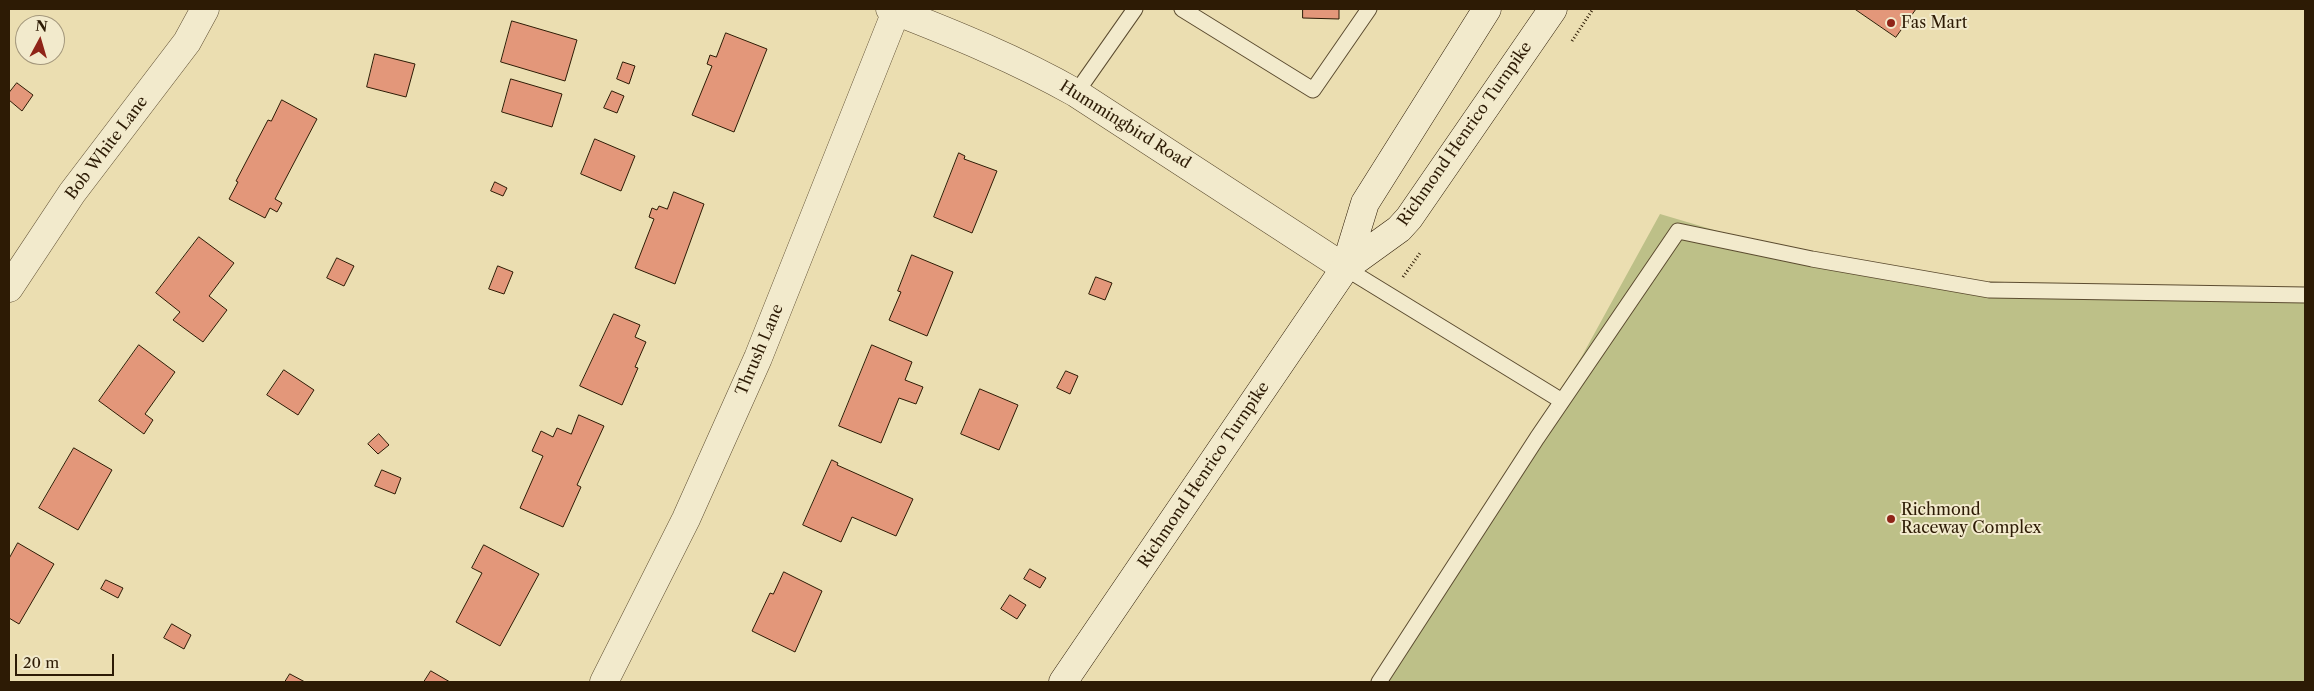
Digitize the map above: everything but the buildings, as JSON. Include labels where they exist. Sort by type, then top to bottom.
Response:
[{"type":"street","name":"Bob White Lane","points":[[9,288],[72,193],[187,42],[205,9]]},
{"type":"street","name":"Richmond Henrico Turnpike","points":[[1063,682],[1345,268],[1365,203],[1487,9]]},
{"type":"street","name":"Richmond Henrico Turnpike","points":[[1345,268],[1400,229],[1409,218],[1553,9]]},
{"type":"street","name":"Hummingbird Road","points":[[895,10],[1036,70],[1076,93],[1345,268]]},
{"type":"street","name":"Thrush Lane","points":[[604,682],[686,519],[758,358],[895,10]]},
{"type":"lane","points":[[1076,93],[1135,9]]},
{"type":"lane","points":[[1182,9],[1312,90],[1369,9]]},
{"type":"lane","points":[[1379,682],[1562,401],[1678,232],[1812,259],[1989,290],[2305,295]]},
{"type":"lane","points":[[1345,268],[1562,401]]},
{"type":"green space","name":"Richmond Raceway Complex","points":[[1660,214],[1812,259],[1989,290],[2305,295],[2305,682],[1371,682],[1582,356]]},
{"type":"place","name":"Fas Mart","points":[[1891,23]]},
{"type":"place","name":"Richmond Raceway Complex","points":[[1891,519]]}]
